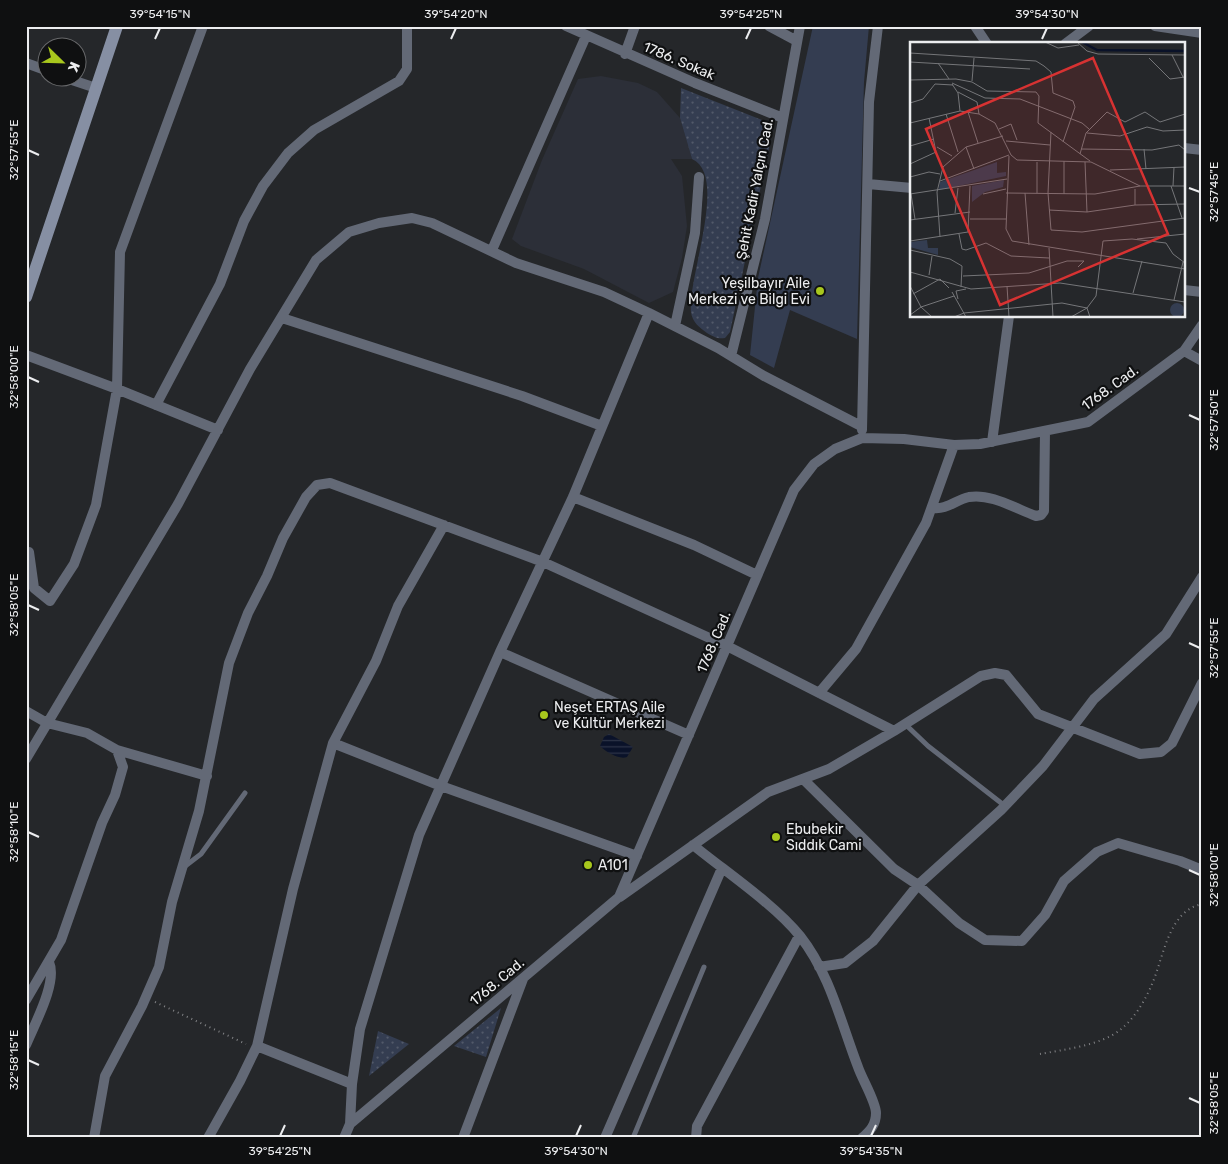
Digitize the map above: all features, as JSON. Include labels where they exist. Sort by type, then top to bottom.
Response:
[{"type":"street","points":[[26,297],[117,26]]},
{"type":"street","points":[[29,552],[34,588],[50,600],[74,564],[96,504],[117,388],[120,252],[204,26]]},
{"type":"street","points":[[156,405],[220,284],[244,221],[263,186],[288,153],[314,130],[399,81],[407,69],[406,26]]},
{"type":"street","name":"1786. Sokak","points":[[566,26],[625,54],[783,118]]},
{"type":"street","points":[[625,54],[635,26]]},
{"type":"street","points":[[770,26],[797,41]]},
{"type":"street","name":"Şehit Kadir Yalçın Cad.","points":[[731,356],[765,220],[800,26]]},
{"type":"street","points":[[862,438],[869,102],[878,26]]},
{"type":"street","points":[[976,26],[986,42]]},
{"type":"street","points":[[1068,42],[1089,26]]},
{"type":"street","points":[[1155,26],[1202,33]]},
{"type":"street","points":[[492,250],[586,36]]},
{"type":"street","points":[[26,63],[38,67]]},
{"type":"street","points":[[88,85],[96,88]]},
{"type":"street","points":[[1186,148],[1202,150]]},
{"type":"street","points":[[675,326],[695,233],[699,177]]},
{"type":"street","points":[[868,184],[910,188]]},
{"type":"street","points":[[26,760],[218,430],[250,369],[316,260],[349,232],[379,223],[412,218],[432,223],[516,263],[604,292],[649,313],[731,356],[764,376],[861,426]]},
{"type":"street","points":[[1186,290],[1202,292]]},
{"type":"street","points":[[350,1124],[352,1084],[363,1020],[419,835],[500,652],[573,498],[649,313]]},
{"type":"street","points":[[282,318],[522,396],[602,426]]},
{"type":"street","points":[[992,442],[1009,318]]},
{"type":"street","name":"1768. Cad.","points":[[344,1138],[350,1124],[619,897],[794,490],[814,464],[835,449],[862,438],[904,439],[954,445],[992,442],[1088,422],[1184,351],[1202,324]]},
{"type":"street","points":[[1184,351],[1202,361]]},
{"type":"street","points":[[26,355],[117,388],[218,430]]},
{"type":"street","points":[[933,508],[940,509],[971,496],[1004,503],[1036,516],[1041,515],[1044,511],[1045,431]]},
{"type":"street","points":[[819,693],[856,650],[933,508],[954,445]]},
{"type":"street","points":[[94,1138],[105,1076],[146,998],[159,967],[172,902],[199,811],[229,662],[248,613],[267,576],[283,538],[306,497],[317,485],[330,483],[543,562],[727,646],[894,731]]},
{"type":"street","points":[[573,498],[694,545],[757,575]]},
{"type":"street","points":[[208,1138],[257,1046],[291,898],[333,743],[376,661],[398,606],[444,525]]},
{"type":"street","points":[[819,967],[845,963],[873,941],[918,885],[1005,806],[1043,766],[1094,699],[1166,634],[1202,577]]},
{"type":"street","points":[[500,652],[689,735]]},
{"type":"street","points":[[619,897],[768,792],[829,768],[894,731],[981,676],[995,673],[1006,675],[1038,714],[1140,754],[1161,752],[1172,743],[1202,683]]},
{"type":"street","points":[[26,711],[47,723],[87,733],[117,750],[207,776]]},
{"type":"street","points":[[333,743],[441,786],[637,856]]},
{"type":"street","points":[[26,1000],[62,940],[102,823],[115,795],[122,767],[117,750]]},
{"type":"street","points":[[803,779],[894,869],[918,885],[959,923],[985,940],[1022,941],[1045,915],[1064,881],[1097,852],[1118,843],[1180,861],[1202,870]]},
{"type":"street","points":[[693,845],[764,902],[800,936],[819,967],[840,1013],[858,1067],[876,1112],[873,1128],[862,1138]]},
{"type":"street","points":[[605,1138],[722,868]]},
{"type":"street","points":[[696,1138],[697,1126],[800,936]]},
{"type":"street","points":[[26,1045],[48,990],[52,975],[49,962]]},
{"type":"street","points":[[463,1138],[523,978]]},
{"type":"street","points":[[257,1046],[352,1084]]},
{"type":"lane","points":[[905,724],[928,746],[1005,806]]},
{"type":"lane","points":[[182,869],[201,854],[245,793]]},
{"type":"lane","points":[[632,1138],[704,967]]},
{"type":"path","points":[[1040,1054],[1082,1047],[1118,1032],[1146,997],[1175,923],[1186,910],[1202,904]]},
{"type":"path","points":[[146,998],[243,1044],[257,1046]]},
{"type":"shaded area","points":[[813,26],[869,26],[864,82],[857,339],[790,310],[774,368],[750,355],[758,278]]},
{"type":"shaded area","points":[[601,76],[638,83],[657,92],[680,118],[692,159],[671,159],[682,176],[687,226],[682,258],[673,292],[649,303],[584,269],[521,246],[512,239],[542,160],[578,79]]},
{"type":"shaded area","points":[[681,88],[762,120],[773,129],[730,332],[725,338],[716,337],[704,331],[695,322],[691,312],[691,297],[707,206],[707,185],[702,169],[692,159],[680,118]]},
{"type":"shaded area","points":[[609,734],[633,747],[627,757],[624,758],[609,753],[600,746],[604,737]]},
{"type":"shaded area","points":[[501,1008],[486,1057],[454,1046]]},
{"type":"shaded area","points":[[378,1031],[409,1044],[369,1076]]},
{"type":"place","name":"Yeşilbayır Aile Merkezi ve Bilgi Evi","points":[[820,291]]},
{"type":"place","name":"Neşet ERTAŞ Aile ve Kültür Merkezi","points":[[544,715]]},
{"type":"place","name":"Ebubekir Sıddık Cami","points":[[776,837]]},
{"type":"place","name":"A101","points":[[588,865]]}]
